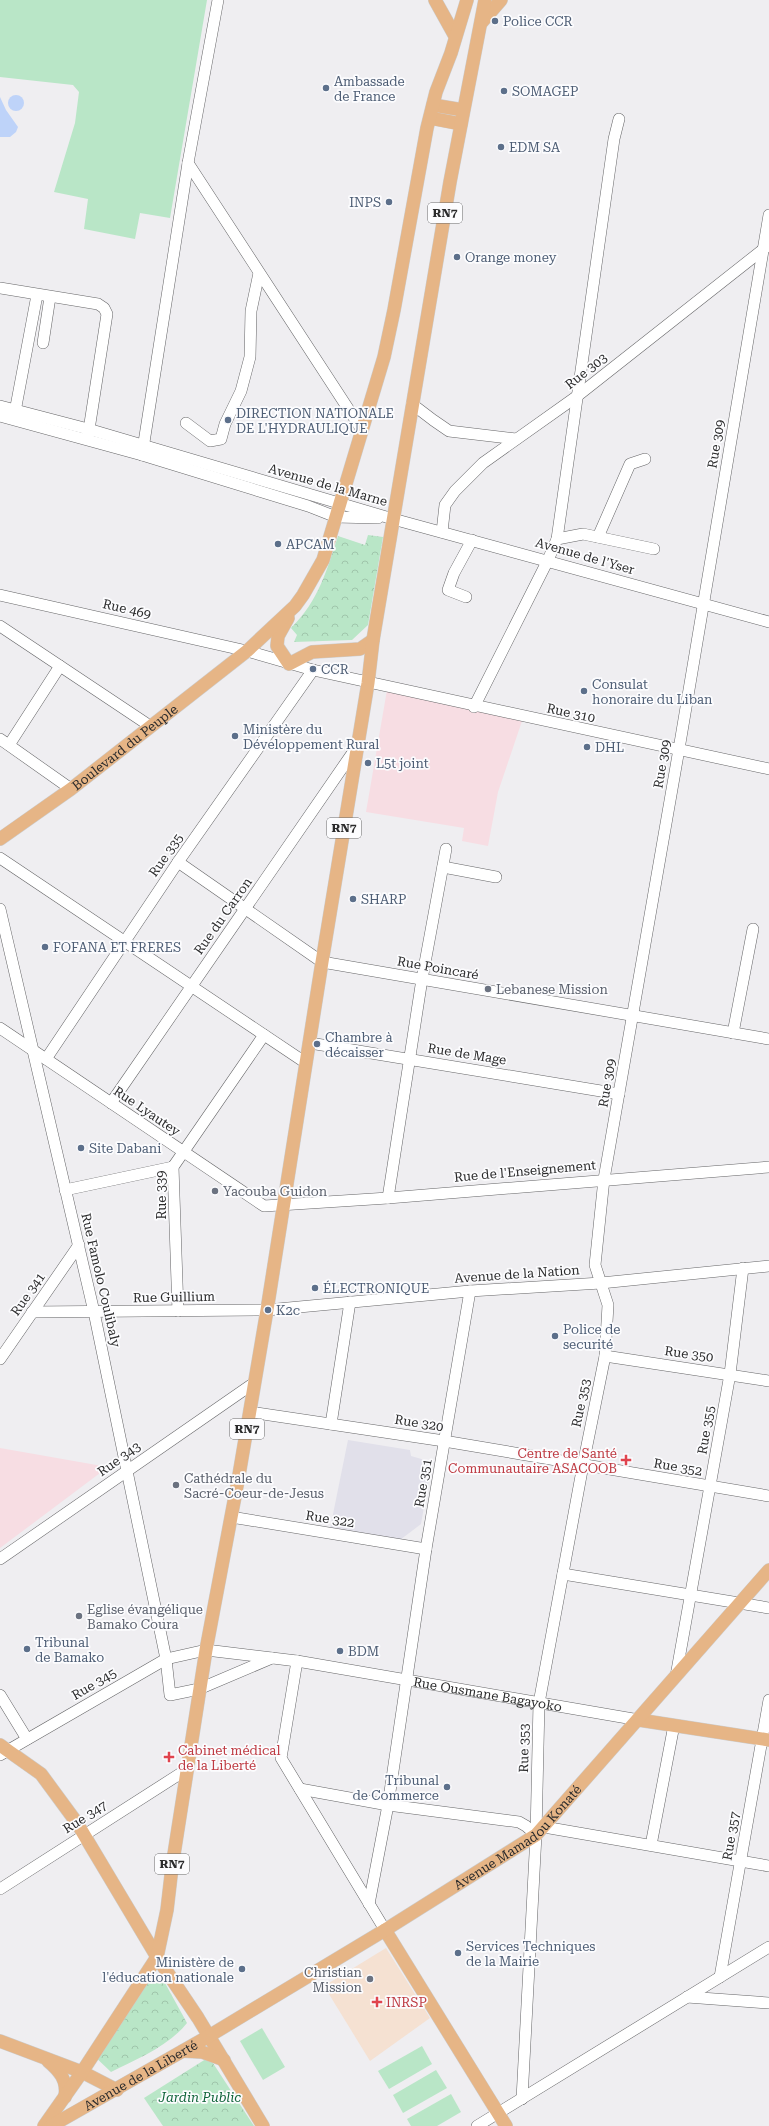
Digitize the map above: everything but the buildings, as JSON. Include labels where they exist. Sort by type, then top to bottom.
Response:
[{"type":"main road","points":[[435,0],[455,36]]},
{"type":"main road","points":[[373,640],[360,648],[312,652],[289,664],[277,646],[278,636],[323,560],[384,357],[433,105],[467,0]]},
{"type":"main road","name":"RN7","points":[[157,1956],[167,1910],[186,1770],[206,1650],[250,1412],[267,1310],[368,683],[373,640],[412,404],[460,124],[482,22],[485,0]]},
{"type":"main road","points":[[482,22],[501,0]]},
{"type":"main road","points":[[433,105],[463,110]]},
{"type":"main road","points":[[430,118],[460,124]]},
{"type":"main road","name":"Boulevard du Peuple","points":[[0,839],[71,789],[246,651],[295,606]]},
{"type":"main road","name":"Avenue Mamadou Konaté","points":[[209,2036],[385,1930],[540,1831],[639,1720],[769,1570]]},
{"type":"main road","name":"Rue Ousmane Bagayoko","points":[[639,1720],[766,1739]]},
{"type":"main road","points":[[3,1750],[41,1774],[81,1829],[157,1956],[198,2018],[263,2126]]},
{"type":"main road","points":[[385,1930],[506,2126]]},
{"type":"main road","points":[[44,2126],[82,2072],[157,1956]]},
{"type":"main road","points":[[198,2018],[196,2031],[186,2050],[202,2052],[224,2060]]},
{"type":"main road","name":"Avenue de la Liberté","points":[[51,2126],[209,2036]]},
{"type":"main road","points":[[0,2041],[82,2072],[116,2090]]},
{"type":"main road","points":[[44,2058],[60,2072],[65,2082],[65,2097]]},
{"type":"street","points":[[143,451],[188,163],[218,0]]},
{"type":"street","points":[[474,707],[548,560],[557,539],[576,397],[614,139],[619,119]]},
{"type":"street","points":[[188,163],[362,430]]},
{"type":"street","name":"Rue 309","points":[[601,1283],[595,1265],[604,1178],[766,247],[769,214]]},
{"type":"street","name":"Rue 303","points":[[442,532],[445,505],[455,490],[483,463],[576,397],[766,247]]},
{"type":"street","points":[[186,423],[210,441],[220,438],[241,391],[250,357],[251,311],[260,273]]},
{"type":"street","points":[[0,288],[98,304],[104,308],[107,314],[88,435]]},
{"type":"street","points":[[14,415],[37,295]]},
{"type":"street","points":[[43,343],[50,297]]},
{"type":"street","points":[[412,404],[449,430],[516,439]]},
{"type":"street","name":"Avenue de la Marne","points":[[0,406],[14,415],[143,451],[340,502],[394,519]]},
{"type":"street","name":"Avenue de la Marne","points":[[0,416],[14,415]]},
{"type":"street","name":"Avenue de la Marne","points":[[143,451],[308,506],[336,517],[394,519]]},
{"type":"street","points":[[598,538],[630,464],[645,459]]},
{"type":"street","name":"Avenue de l'Yser","points":[[394,519],[548,560],[769,622]]},
{"type":"street","points":[[557,539],[583,534],[654,549]]},
{"type":"street","points":[[466,597],[448,590],[454,573],[472,540]]},
{"type":"street","name":"Rue 469","points":[[0,595],[246,651],[314,670]]},
{"type":"street","points":[[0,626],[150,726]]},
{"type":"street","points":[[60,666],[5,742],[71,789]]},
{"type":"street","name":"Rue 310","points":[[314,670],[474,707],[769,769]]},
{"type":"street","name":"Rue 335","points":[[46,1059],[178,862],[314,670]]},
{"type":"street","name":"Rue du Carron","points":[[111,1104],[358,745]]},
{"type":"street","points":[[388,1198],[422,979],[446,849]]},
{"type":"street","points":[[0,858],[306,1063]]},
{"type":"street","name":"Rue Poincaré","points":[[178,862],[322,962],[769,1039]]},
{"type":"street","points":[[443,867],[496,877]]},
{"type":"street","name":"Rue Famolo Coulibaly","points":[[0,909],[94,1312],[166,1659],[170,1695],[200,1689]]},
{"type":"street","points":[[733,1033],[753,929]]},
{"type":"street","name":"Rue Lyautey","points":[[0,1028],[259,1204],[283,1205]]},
{"type":"street","name":"Rue 339","points":[[178,1311],[173,1167],[264,1035]]},
{"type":"street","name":"Rue de Mage","points":[[310,1043],[619,1094]]},
{"type":"street","points":[[66,1190],[173,1167]]},
{"type":"street","name":"Rue de l'Enseignement","points":[[283,1205],[388,1198],[604,1178],[769,1167]]},
{"type":"street","name":"Rue 341","points":[[0,1359],[79,1245]]},
{"type":"street","name":"Avenue de la Nation","points":[[267,1310],[470,1291],[601,1283],[769,1266]]},
{"type":"street","name":"Rue 355","points":[[676,1676],[730,1374],[743,1268]]},
{"type":"street","name":"Rue 353","points":[[522,2098],[540,1831],[539,1703],[583,1465],[605,1356],[608,1305],[601,1283]]},
{"type":"street","name":"Rue 351","points":[[369,1904],[388,1805],[426,1549],[470,1291]]},
{"type":"street","points":[[331,1424],[350,1302]]},
{"type":"street","name":"Rue Guillium","points":[[32,1312],[267,1310]]},
{"type":"street","name":"Rue 350","points":[[605,1356],[730,1374],[769,1382]]},
{"type":"street","name":"Rue 343","points":[[0,1559],[254,1383]]},
{"type":"street","name":"Rue 320","points":[[250,1412],[444,1441],[583,1465]]},
{"type":"street","name":"Rue 352","points":[[583,1465],[769,1496]]},
{"type":"street","name":"Rue 322","points":[[230,1517],[426,1549]]},
{"type":"street","points":[[563,1574],[769,1608]]},
{"type":"street","name":"Rue 345","points":[[3,1750],[27,1739],[166,1659],[206,1650]]},
{"type":"street","name":"Rue Ousmane Bagayoko","points":[[206,1650],[297,1661],[639,1720]]},
{"type":"street","points":[[200,1689],[272,1658]]},
{"type":"street","points":[[297,1661],[281,1758],[385,1930]]},
{"type":"street","points":[[0,1695],[27,1739]]},
{"type":"street","name":"Rue 357","points":[[720,1977],[740,1860],[766,1739],[769,1700]]},
{"type":"street","points":[[651,1845],[674,1725]]},
{"type":"street","name":"Rue 347","points":[[2,1885],[81,1829],[186,1770]]},
{"type":"street","points":[[300,1789],[388,1805],[518,1822],[540,1831],[651,1845],[769,1866]]},
{"type":"street","points":[[477,2126],[769,1947]]},
{"type":"street","points":[[687,1997],[769,2003]]},
{"type":"shaded area","points":[[387,690],[523,718],[498,792],[488,846],[462,841],[464,828],[366,812]]},
{"type":"shaded area","points":[[348,1440],[410,1450],[411,1456],[432,1462],[421,1524],[396,1543],[330,1529]]},
{"type":"shaded area","points":[[0,1448],[108,1467],[0,1548]]},
{"type":"shaded area","name":"INRSP","points":[[386,1948],[430,2018],[370,2061],[324,1986]]},
{"type":"green space","points":[[0,0],[207,0],[170,218],[140,213],[135,239],[84,229],[88,199],[54,192],[75,123],[79,92],[73,85],[0,77]]},
{"type":"green space","points":[[368,535],[383,537],[368,625],[352,640],[294,642],[297,635],[291,628],[301,617],[315,596],[325,574],[338,536],[365,545]]},
{"type":"green space","points":[[159,1979],[165,1983],[187,2023],[171,2039],[162,2045],[142,2057],[111,2072],[92,2054],[148,1980]]},
{"type":"green space","points":[[262,2028],[285,2067],[263,2080],[240,2041]]},
{"type":"green space","points":[[422,2046],[432,2064],[389,2089],[378,2071]]},
{"type":"green space","name":"Jardin Public","points":[[209,2057],[254,2126],[163,2126],[144,2098]]},
{"type":"green space","points":[[436,2070],[447,2088],[403,2113],[393,2095]]},
{"type":"green space","points":[[451,2094],[461,2112],[437,2126],[411,2126],[407,2119]]},
{"type":"water","points":[[16,95],[22,97],[24,103],[22,109],[16,111],[10,109],[8,103],[10,97]]},
{"type":"water","points":[[0,97],[6,110],[18,127],[16,132],[10,137],[0,137]]},
{"type":"place","name":"Police CCR","points":[[495,21]]},
{"type":"place","name":"Ambassade de France","points":[[326,88]]},
{"type":"place","name":"SOMAGEP","points":[[504,91]]},
{"type":"place","name":"EDM SA","points":[[501,147]]},
{"type":"place","name":"INPS","points":[[389,202]]},
{"type":"place","name":"Orange money","points":[[457,257]]},
{"type":"place","name":"DIRECTION NATIONALE DE L'HYDRAULIQUE","points":[[228,420]]},
{"type":"place","name":"APCAM","points":[[278,544]]},
{"type":"place","name":"CCR","points":[[313,669]]},
{"type":"place","name":"Consulat honoraire du Liban","points":[[584,691]]},
{"type":"place","name":"Ministère du Développement Rural","points":[[235,736]]},
{"type":"place","name":"DHL","points":[[587,747]]},
{"type":"place","name":"L5t joint","points":[[368,763]]},
{"type":"place","name":"SHARP","points":[[353,899]]},
{"type":"place","name":"FOFANA ET FRERES","points":[[45,947]]},
{"type":"place","name":"Lebanese Mission","points":[[488,989]]},
{"type":"place","name":"Chambre à décaisser","points":[[317,1044]]},
{"type":"place","name":"Site Dabani","points":[[81,1148]]},
{"type":"place","name":"Yacouba Guidon","points":[[215,1191]]},
{"type":"place","name":"ÉLECTRONIQUE","points":[[315,1288]]},
{"type":"place","name":"K2c","points":[[268,1310]]},
{"type":"place","name":"Police de securité","points":[[555,1336]]},
{"type":"place","name":"Centre de Santé Communautaire ASACOOB","points":[[626,1460]]},
{"type":"place","name":"Cathédrale du Sacré-Coeur-de-Jesus","points":[[176,1485]]},
{"type":"place","name":"Eglise évangélique Bamako Coura","points":[[79,1616]]},
{"type":"place","name":"Tribunal de Bamako","points":[[27,1649]]},
{"type":"place","name":"BDM","points":[[340,1651]]},
{"type":"place","name":"Cabinet médical de la Liberté","points":[[169,1757]]},
{"type":"place","name":"Tribunal de Commerce","points":[[447,1787]]},
{"type":"place","name":"Services Techniques de la Mairie","points":[[458,1953]]},
{"type":"place","name":"Ministère de l'éducation nationale","points":[[242,1969]]},
{"type":"place","name":"Christian Mission","points":[[370,1979]]},
{"type":"place","name":"INRSP","points":[[377,2002]]}]
